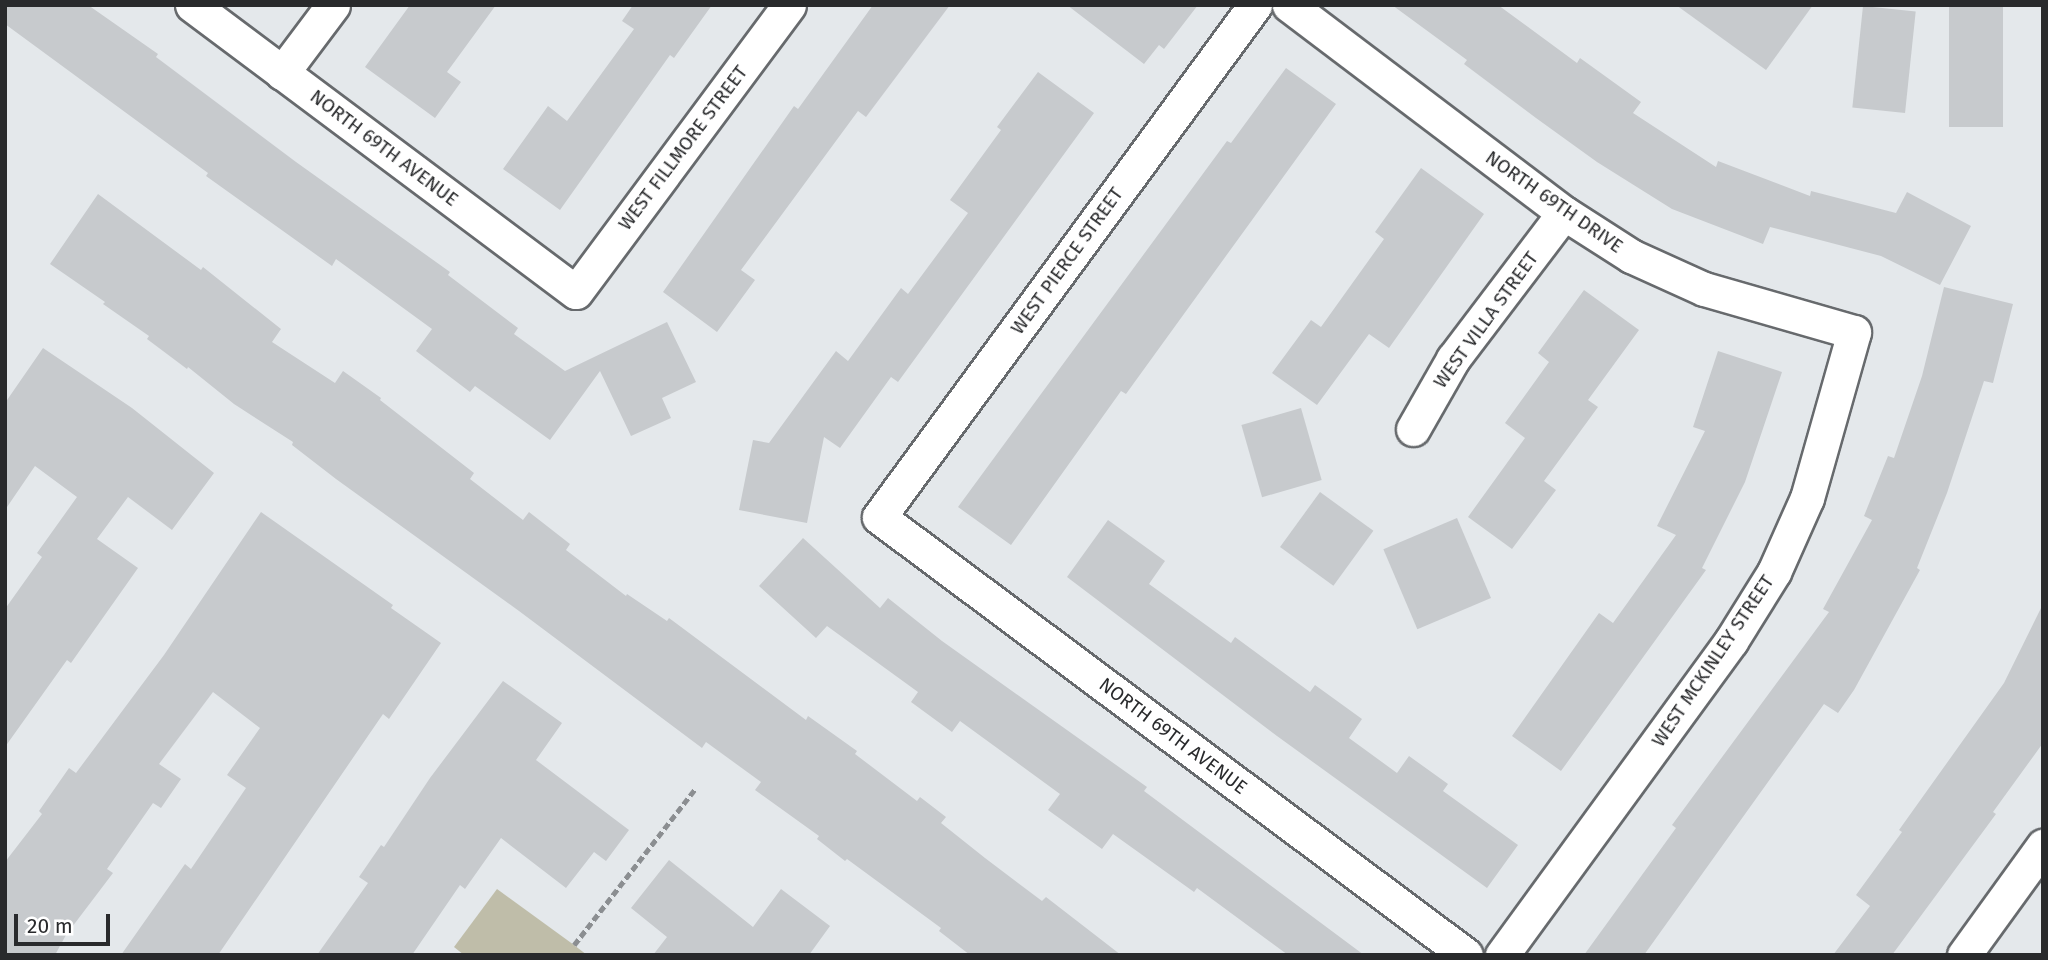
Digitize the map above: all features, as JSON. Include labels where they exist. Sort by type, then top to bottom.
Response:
[{"type":"street","name":"NORTH 69TH AVENUE","points":[[192,5],[576,292]]},
{"type":"street","points":[[282,73],[333,5]]},
{"type":"street","name":"WEST FILLMORE STREET","points":[[576,292],[789,5]]},
{"type":"street","name":"WEST PIERCE STREET","points":[[879,517],[1255,5]]},
{"type":"street","name":"NORTH 69TH DRIVE","points":[[1289,5],[1564,213],[1631,256],[1667,274],[1742,301],[1854,332]]},
{"type":"street","name":"WEST VILLA STREET","points":[[1413,429],[1453,359],[1564,213]]},
{"type":"street","name":"WEST MCKINLEY STREET","points":[[1502,955],[1731,640],[1774,572],[1807,498],[1854,332]]},
{"type":"street","name":"NORTH 69TH AVENUE","points":[[879,517],[1466,955]]},
{"type":"street","points":[[1964,955],[2043,846]]},
{"type":"path","points":[[574,945],[695,789]]},
{"type":"shaded area","points":[[497,889],[587,955],[464,955],[454,947]]},
{"type":"building","points":[[5,5],[88,5],[158,54],[156,57],[296,162],[450,272],[448,275],[518,328],[514,334],[565,371],[667,322],[696,382],[662,398],[671,418],[631,436],[600,371],[550,440],[475,386],[470,392],[416,351],[432,329],[336,259],[332,266],[206,176],[208,173],[5,24]]},
{"type":"building","points":[[410,5],[496,5],[447,72],[461,82],[435,118],[365,67]]},
{"type":"building","points":[[633,5],[712,5],[674,58],[670,55],[560,210],[503,169],[548,106],[567,121],[634,29],[622,21]]},
{"type":"building","points":[[873,5],[950,5],[866,117],[858,111],[741,270],[755,280],[717,332],[663,292],[794,106],[798,109]]},
{"type":"building","points":[[1067,5],[1198,5],[1164,49],[1159,45],[1144,64]]},
{"type":"building","points":[[1392,5],[1498,5],[1577,63],[1580,58],[1641,102],[1633,113],[1716,167],[1718,161],[1810,196],[1811,191],[1896,213],[1907,192],[1971,226],[1940,285],[1881,256],[1770,227],[1763,244],[1672,209],[1597,162],[1464,64],[1467,60]]},
{"type":"building","points":[[1676,5],[1813,5],[1766,70]]},
{"type":"building","points":[[1949,5],[2003,5],[2003,127],[1949,127]]},
{"type":"building","points":[[1863,6],[1916,12],[1905,113],[1852,107]]},
{"type":"building","points":[[1286,68],[1336,104],[1126,394],[1121,391],[1011,545],[958,507],[1227,141],[1231,143]]},
{"type":"building","points":[[1038,72],[1094,113],[898,382],[891,377],[840,448],[824,437],[807,523],[739,510],[753,440],[769,443],[836,351],[848,361],[901,288],[908,294],[968,213],[950,200],[1001,130],[997,127]]},
{"type":"building","points":[[1421,168],[1484,214],[1389,348],[1369,334],[1317,405],[1272,373],[1311,320],[1321,327],[1384,239],[1375,232]]},
{"type":"building","points":[[98,194],[201,270],[203,267],[281,329],[272,342],[335,383],[343,371],[381,398],[380,400],[474,473],[470,479],[523,520],[529,512],[570,544],[566,550],[626,596],[627,594],[667,621],[669,618],[806,720],[808,716],[857,751],[855,754],[917,801],[920,797],[946,817],[941,823],[985,858],[1042,901],[1046,897],[1121,955],[970,955],[939,931],[941,928],[847,859],[845,861],[817,839],[819,836],[755,790],[761,782],[706,742],[702,748],[336,479],[292,445],[293,442],[234,404],[188,367],[187,369],[147,339],[149,336],[103,304],[105,302],[50,264]]},
{"type":"building","points":[[1944,287],[2013,304],[1993,383],[1984,381],[1947,493],[1917,568],[1920,570],[1854,690],[1838,713],[1824,704],[1644,955],[1584,955],[1676,828],[1672,825],[1829,612],[1823,609],[1872,520],[1864,516],[1888,456],[1894,458],[1922,376]]},
{"type":"building","points":[[1584,290],[1639,330],[1588,400],[1598,407],[1544,481],[1556,490],[1512,549],[1468,517],[1525,438],[1505,423],[1549,362],[1538,353]]},
{"type":"building","points":[[43,348],[132,408],[214,473],[172,530],[128,497],[97,539],[138,568],[71,663],[67,660],[5,747],[5,609],[42,557],[37,553],[77,497],[35,466],[5,510],[5,403]]},
{"type":"building","points":[[1718,351],[1782,372],[1745,482],[1702,568],[1706,570],[1561,771],[1512,736],[1599,613],[1613,623],[1676,535],[1657,526],[1705,431],[1693,427]]},
{"type":"building","points":[[1301,408],[1322,480],[1262,497],[1241,425]]},
{"type":"building","points":[[1320,492],[1373,531],[1333,586],[1280,547]]},
{"type":"building","points":[[261,512],[393,605],[391,608],[441,643],[389,719],[383,714],[218,955],[121,955],[185,864],[191,869],[246,788],[227,775],[260,728],[213,692],[159,764],[181,779],[161,808],[153,803],[107,869],[113,873],[66,935],[55,955],[5,955],[5,862],[42,814],[39,811],[69,768],[76,773],[164,655]]},
{"type":"building","points":[[1457,518],[1491,598],[1417,629],[1383,549]]},
{"type":"building","points":[[1108,520],[1165,561],[1149,584],[1231,643],[1235,637],[1310,692],[1315,685],[1362,719],[1349,738],[1397,773],[1409,756],[1448,784],[1443,791],[1518,845],[1487,888],[1277,736],[1067,577]]},
{"type":"building","points":[[803,538],[880,608],[888,598],[942,641],[1147,787],[1144,791],[1364,955],[1288,955],[1197,888],[1194,892],[1113,834],[1102,849],[1048,810],[1060,794],[960,721],[952,732],[911,702],[918,692],[827,626],[816,638],[759,586]]},
{"type":"building","points":[[2043,604],[2043,743],[1993,812],[1996,814],[1892,955],[1833,955],[1870,906],[1856,895],[2004,683]]},
{"type":"building","points":[[503,681],[562,723],[536,760],[629,830],[606,861],[594,852],[566,888],[501,838],[465,889],[460,885],[412,955],[317,955],[368,883],[359,877],[381,845],[384,847],[430,778]]},
{"type":"building","points":[[669,860],[753,927],[781,889],[830,926],[809,955],[653,955],[667,937],[631,908]]}]
